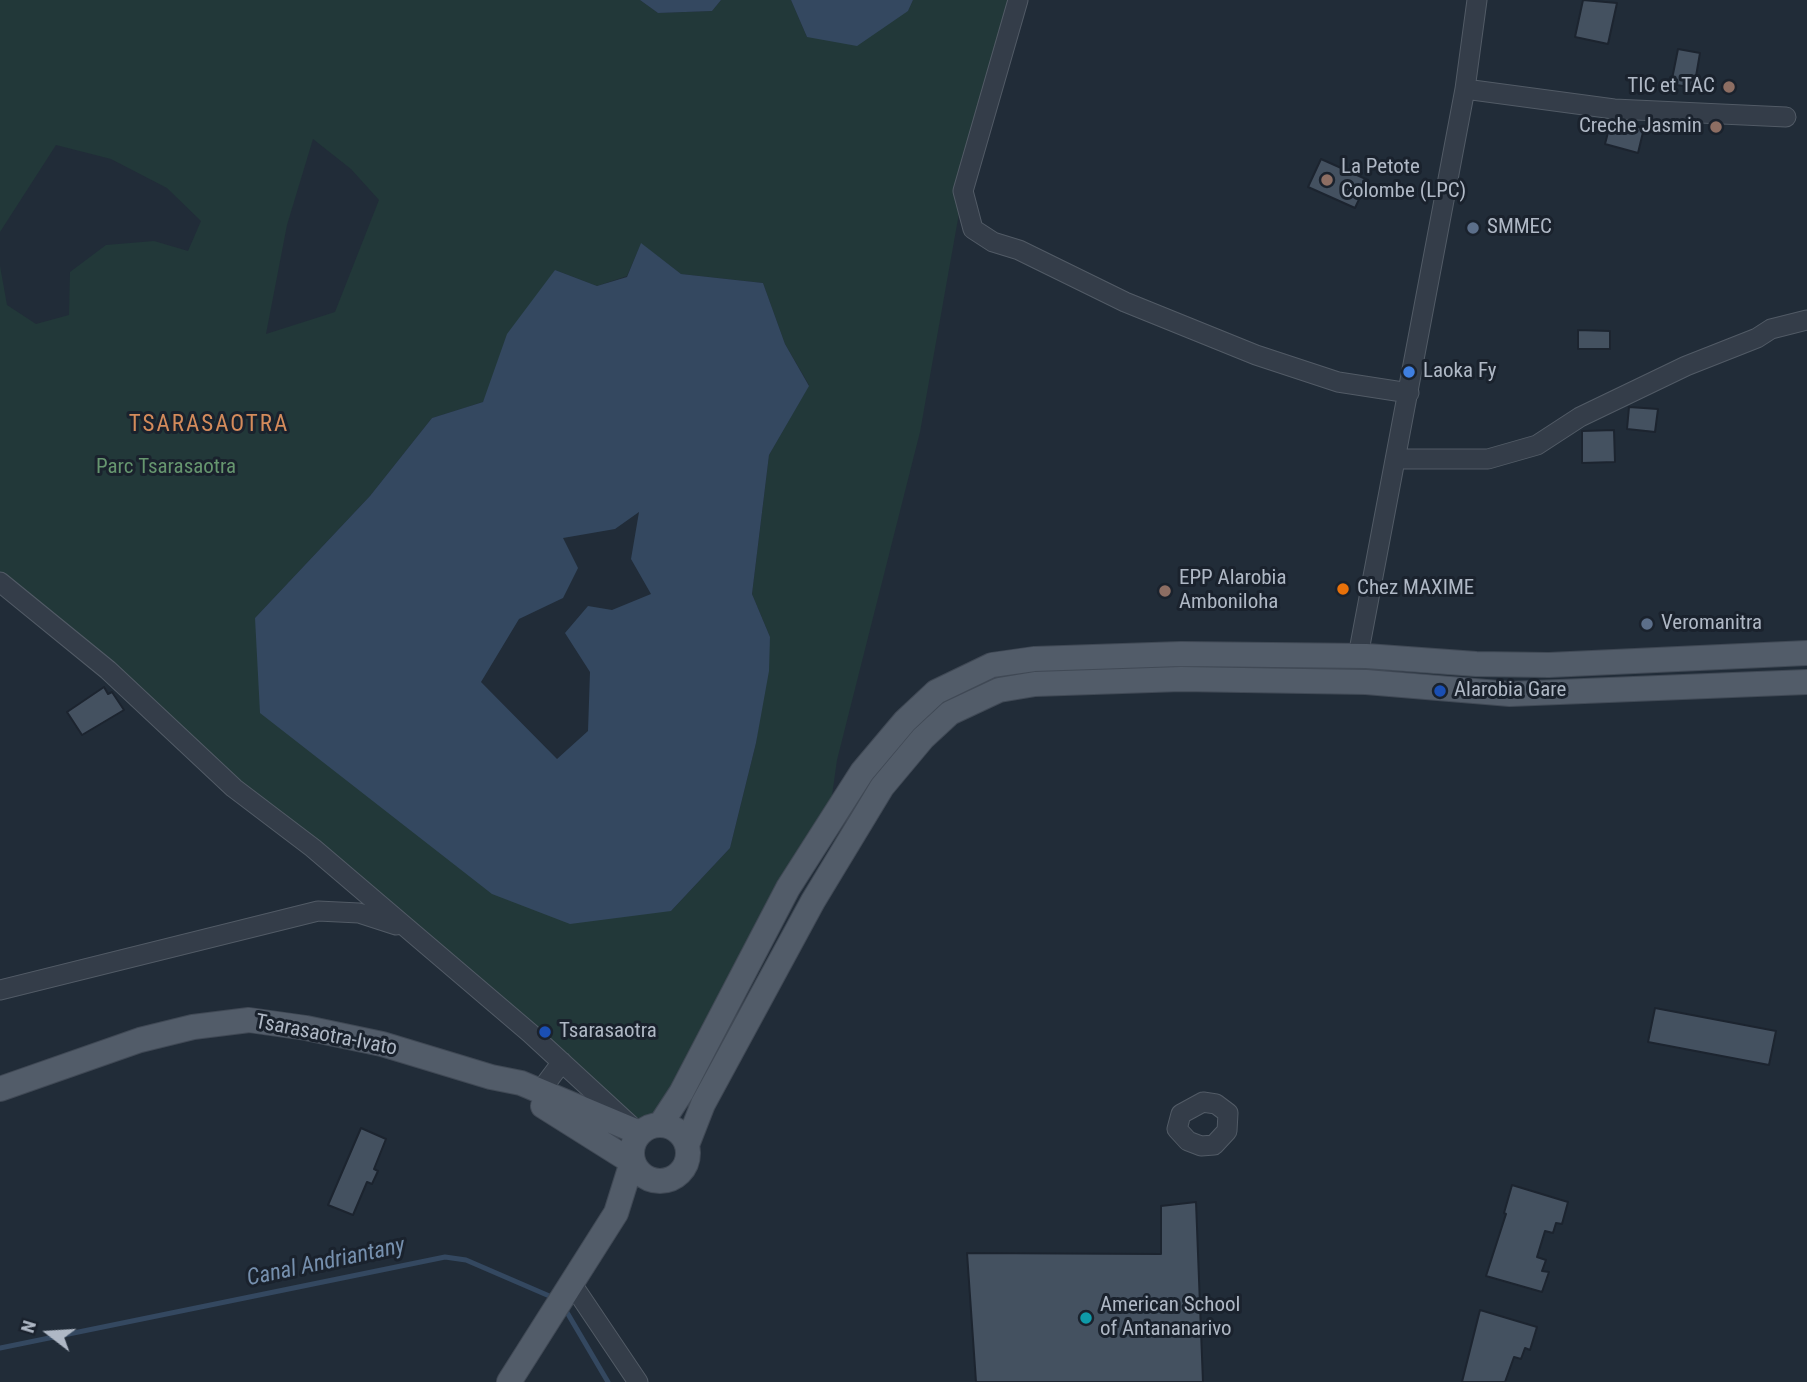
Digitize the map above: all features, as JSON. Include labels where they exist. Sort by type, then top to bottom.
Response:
[{"type":"main road","points":[[509,1382],[616,1213],[632,1162],[632,1147],[681,1093],[788,888],[882,747],[936,692],[992,665],[1034,659],[1181,653],[1358,656],[1549,665],[1807,653]]},
{"type":"main road","points":[[687,1145],[703,1104],[813,901],[854,832],[901,763],[950,713],[999,690],[1035,684],[1181,679],[1359,682],[1510,694],[1807,682]]},
{"type":"main road","name":"Tsarasaotra-Ivato","points":[[0,1089],[140,1040],[193,1027],[248,1020],[306,1028],[382,1044],[491,1077]]},
{"type":"main road","points":[[491,1077],[570,1121],[632,1162],[643,1176],[659,1182]]},
{"type":"main road","points":[[491,1077],[541,1090],[650,1129],[677,1130],[687,1145],[688,1154],[682,1171],[676,1177],[659,1182],[616,1213]]},
{"type":"street","points":[[1018,0],[963,191],[973,229],[993,242],[1019,250],[1125,302],[1256,355],[1338,382],[1409,393]]},
{"type":"street","points":[[1358,656],[1465,89],[1477,0]]},
{"type":"street","points":[[1465,89],[1614,109],[1786,117]]},
{"type":"street","points":[[1395,459],[1488,459],[1537,446],[1580,417],[1686,366],[1757,338],[1771,329],[1807,320]]},
{"type":"street","points":[[0,582],[107,670],[234,788],[313,848],[562,1062],[650,1129]]},
{"type":"street","points":[[0,990],[318,911],[359,913],[403,928]]},
{"type":"street","points":[[541,1090],[562,1062]]},
{"type":"street","points":[[572,1284],[638,1382]]},
{"type":"green space","name":"Parc Tsarasaotra","points":[[0,0],[640,0],[658,13],[712,11],[721,0],[791,0],[807,37],[908,11],[913,0],[1018,0],[963,191],[920,432],[837,760],[829,817],[702,1053],[652,1115],[641,1122],[436,955],[0,581],[0,266],[7,305],[36,324],[69,315],[70,272],[106,245],[154,241],[188,251],[201,221],[167,188],[111,159],[56,145],[0,232]],"holes":[[[313,139],[351,169],[379,200],[335,312],[266,334],[287,225]],[[641,244],[681,274],[763,283],[785,344],[809,385],[769,455],[752,594],[770,637],[756,743],[730,848],[671,911],[255,618],[370,496],[432,418],[483,402],[555,270],[597,286],[627,276]]]},
{"type":"water","points":[[640,0],[721,0],[712,11],[658,13]]},
{"type":"water","points":[[791,0],[913,0],[908,11],[857,46],[807,37]]},
{"type":"water","points":[[641,243],[681,274],[763,283],[785,344],[809,386],[769,455],[752,594],[770,637],[769,671],[756,743],[730,848],[671,911],[570,924],[492,894],[260,713],[255,618],[370,496],[432,418],[483,402],[507,334],[555,270],[597,286],[627,277]],"holes":[[[639,512],[631,559],[651,594],[612,610],[588,606],[565,633],[590,672],[588,731],[557,759],[481,682],[519,619],[563,598],[578,568],[563,538],[615,529]]]},
{"type":"building","points":[[1583,0],[1617,3],[1608,44],[1575,37]]},
{"type":"building","points":[[1678,49],[1700,53],[1694,88],[1671,84]]},
{"type":"building","points":[[1611,121],[1644,128],[1638,153],[1605,144]]},
{"type":"building","points":[[1321,159],[1368,180],[1355,208],[1308,187]]},
{"type":"building","points":[[1578,330],[1610,331],[1610,349],[1578,349]]},
{"type":"building","points":[[1629,407],[1658,409],[1655,432],[1627,429]]},
{"type":"building","points":[[1614,430],[1615,462],[1582,463],[1582,431]]},
{"type":"building","points":[[104,687],[108,694],[112,692],[124,710],[82,735],[67,712]]},
{"type":"building","points":[[1655,1008],[1776,1031],[1769,1065],[1648,1042]]},
{"type":"building","points":[[361,1128],[386,1139],[374,1169],[378,1171],[372,1184],[367,1182],[353,1215],[328,1205]]},
{"type":"building","points":[[1512,1185],[1568,1202],[1562,1224],[1556,1223],[1553,1233],[1545,1231],[1537,1257],[1546,1260],[1542,1271],[1549,1272],[1542,1292],[1486,1276],[1506,1214],[1504,1213]]},
{"type":"building","name":"American School of Antananarivo","points":[[1196,1202],[1203,1382],[976,1382],[967,1253],[1161,1254],[1161,1206]]},
{"type":"building","points":[[1480,1310],[1537,1327],[1530,1350],[1525,1348],[1521,1359],[1514,1357],[1505,1382],[1462,1382]]},
{"type":"waterway","name":"Canal Andriantany","points":[[0,1348],[445,1257],[466,1260],[554,1298]]},
{"type":"waterway","name":"Canal Andriantany","points":[[565,1309],[608,1382]]},
{"type":"place","name":"TIC et TAC","points":[[1729,87]]},
{"type":"place","name":"Creche Jasmin","points":[[1716,127]]},
{"type":"place","name":"La Petote Colombe (LPC)","points":[[1327,180]]},
{"type":"place","name":"SMMEC","points":[[1473,228]]},
{"type":"place","name":"Laoka Fy","points":[[1409,372]]},
{"type":"place","name":"Chez MAXIME","points":[[1343,589]]},
{"type":"place","name":"EPP Alarobia Amboniloha","points":[[1165,591]]},
{"type":"place","name":"Veromanitra","points":[[1647,624]]},
{"type":"place","name":"Alarobia Gare","points":[[1440,691]]},
{"type":"place","name":"Tsarasaotra","points":[[545,1032]]},
{"type":"place","name":"American School of Antananarivo","points":[[1086,1318]]},
{"type":"district","name":"TSARASAOTRA","points":[[209,425]]}]
